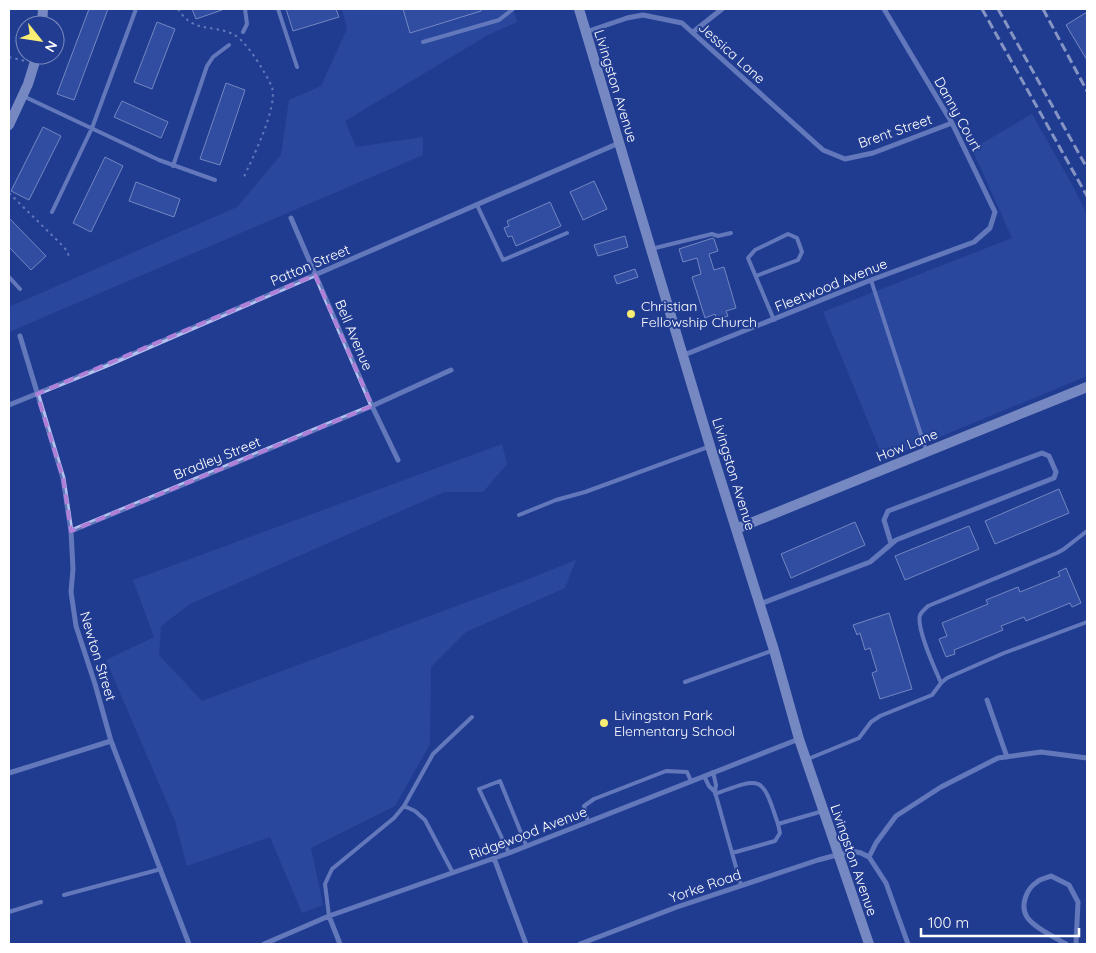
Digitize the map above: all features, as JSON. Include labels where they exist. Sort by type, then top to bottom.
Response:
[{"type":"main road","name":"Livingston Avenue","points":[[579,9],[710,446],[774,650],[799,739],[869,944]]},
{"type":"main road","points":[[9,124],[34,65]]},
{"type":"main road","name":"How Lane","points":[[736,529],[1087,387]]},
{"type":"street","points":[[693,32],[722,9]]},
{"type":"street","name":"Danny Court","points":[[884,9],[952,123],[995,212],[990,228],[984,233]]},
{"type":"street","name":"Jessica Lane","points":[[586,32],[627,18],[643,15],[682,23],[823,150],[845,159]]},
{"type":"street","name":"Brent Street","points":[[845,159],[873,153],[952,123]]},
{"type":"street","name":"Patton Street","points":[[9,405],[619,144]]},
{"type":"street","name":"Bell Avenue","points":[[291,218],[372,406],[398,460]]},
{"type":"street","name":"Fleetwood Avenue","points":[[684,355],[872,280],[974,242],[984,233]]},
{"type":"street","name":"Newton Street","points":[[20,336],[62,478],[71,531],[74,569],[71,592],[74,617],[111,741],[189,944]]},
{"type":"street","name":"Bradley Street","points":[[71,531],[372,406],[451,370]]},
{"type":"street","points":[[760,604],[870,562],[896,540],[1054,478],[1056,472],[1049,456],[1042,453],[888,510],[884,520],[891,543]]},
{"type":"street","points":[[987,700],[1007,756]]},
{"type":"street","name":"Ridgewood Avenue","points":[[264,944],[328,916],[509,853],[799,739]]},
{"type":"street","points":[[9,773],[111,741]]},
{"type":"street","points":[[908,944],[886,883],[869,857],[876,843],[896,816],[940,787],[998,758],[1041,752],[1087,758]]},
{"type":"street","name":"Yorke Road","points":[[580,944],[677,907],[838,854],[852,851],[869,857]]},
{"type":"street","points":[[494,858],[526,944]]},
{"type":"street","points":[[1066,944],[1027,918],[1024,907],[1027,893],[1036,882],[1051,876],[1069,884],[1078,902],[1076,944]]},
{"type":"street","points":[[328,916],[340,944]]},
{"type":"lane","points":[[52,212],[92,128],[136,9]]},
{"type":"lane","points":[[243,32],[247,18],[245,9]]},
{"type":"lane","points":[[278,9],[297,67]]},
{"type":"lane","points":[[423,42],[499,20],[513,9]]},
{"type":"lane","points":[[173,166],[207,66],[213,57],[229,45]]},
{"type":"lane","points":[[22,96],[173,166],[215,180]]},
{"type":"lane","points":[[477,205],[503,260],[567,233]]},
{"type":"lane","points":[[652,249],[712,234],[718,236],[731,233]]},
{"type":"lane","points":[[756,276],[798,260],[802,252],[797,238],[788,234],[755,250],[748,258],[774,320]]},
{"type":"lane","points":[[9,277],[20,289]]},
{"type":"lane","points":[[872,280],[927,452]]},
{"type":"lane","points":[[520,515],[556,500],[584,492],[710,446]]},
{"type":"lane","points":[[941,683],[920,627],[920,616],[923,610],[928,606],[1064,549],[1087,531]]},
{"type":"lane","points":[[806,759],[859,738],[871,722],[880,716],[932,695],[947,678],[1004,653],[1087,622]]},
{"type":"lane","points":[[685,682],[774,650]]},
{"type":"lane","points":[[328,916],[326,884],[332,869],[394,818],[404,806],[433,754],[472,717]]},
{"type":"lane","points":[[588,822],[584,806],[594,799],[666,771],[687,772],[691,781]]},
{"type":"lane","points":[[713,772],[716,785],[715,793],[741,885]]},
{"type":"lane","points":[[704,776],[715,793]]},
{"type":"lane","points":[[509,853],[479,789],[500,781],[526,845]]},
{"type":"lane","points":[[715,793],[752,781],[760,784],[767,792],[778,824],[780,833],[775,841],[732,853]]},
{"type":"lane","points":[[404,806],[415,811],[425,820],[453,874]]},
{"type":"lane","points":[[778,824],[823,810]]},
{"type":"lane","points":[[64,895],[161,869]]},
{"type":"lane","points":[[9,912],[41,902]]},
{"type":"path","points":[[178,9],[188,22],[229,33],[238,38],[267,77],[274,92],[267,121],[243,180]]},
{"type":"path","points":[[229,45],[243,32]]},
{"type":"path","points":[[9,193],[64,246],[69,259]]},
{"type":"highlighted area","points":[[315,275],[372,406],[71,531],[63,478],[37,394]]},
{"type":"shaded area","points":[[342,9],[513,9],[517,22],[488,35],[345,121],[356,147],[423,137],[423,155],[9,332],[9,307],[237,207],[281,155],[289,100],[321,86],[347,29]]},
{"type":"shaded area","points":[[1032,114],[1087,215],[1087,376],[884,460],[823,312],[1012,238],[972,149]]},
{"type":"shaded area","points":[[502,444],[507,464],[483,492],[444,492],[190,604],[161,626],[159,655],[202,701],[576,560],[565,588],[466,632],[431,667],[430,744],[395,806],[311,848],[323,905],[302,913],[270,837],[187,866],[175,821],[106,660],[154,637],[133,580]]},
{"type":"building","points":[[89,9],[108,9],[74,100],[57,94]]},
{"type":"building","points":[[192,9],[221,9],[222,10],[196,19]]},
{"type":"building","points":[[286,9],[336,9],[339,17],[293,31]]},
{"type":"building","points":[[403,9],[481,9],[481,11],[410,33]]},
{"type":"building","points":[[1087,12],[1087,60],[1066,25]]},
{"type":"building","points":[[157,22],[175,29],[152,89],[134,82]]},
{"type":"building","points":[[226,83],[245,90],[220,165],[200,159]]},
{"type":"building","points":[[122,101],[168,122],[161,138],[114,117]]},
{"type":"building","points":[[43,127],[61,136],[29,200],[11,191]]},
{"type":"building","points":[[105,157],[123,166],[91,232],[73,223]]},
{"type":"building","points":[[594,181],[607,209],[583,220],[570,192]]},
{"type":"building","points":[[136,182],[180,199],[174,217],[129,201]]},
{"type":"building","points":[[550,202],[561,226],[516,246],[512,236],[508,237],[504,228],[509,226],[507,221]]},
{"type":"building","points":[[9,218],[46,256],[31,270],[9,247]]},
{"type":"building","points":[[625,236],[628,247],[598,256],[594,245]]},
{"type":"building","points":[[713,238],[718,251],[709,254],[714,270],[724,267],[736,308],[726,311],[728,316],[716,320],[715,314],[705,318],[692,277],[701,274],[697,258],[683,262],[679,249]]},
{"type":"building","points":[[635,269],[638,277],[617,284],[614,276]]},
{"type":"building","points":[[1059,489],[1069,513],[995,544],[985,521]]},
{"type":"building","points":[[855,522],[865,545],[791,578],[781,554]]},
{"type":"building","points":[[969,526],[979,549],[905,580],[895,556]]},
{"type":"building","points":[[1066,568],[1081,603],[1072,607],[1070,603],[1026,621],[1024,617],[1001,626],[1003,630],[954,650],[955,654],[946,657],[939,639],[947,636],[942,623],[988,604],[986,600],[1018,587],[1020,592],[1060,576],[1058,572]]},
{"type":"building","points":[[889,613],[912,689],[880,699],[872,673],[877,671],[870,648],[865,650],[860,633],[857,635],[853,625]]},
{"type":"railway","points":[[982,9],[1087,196]]},
{"type":"railway","points":[[998,9],[1087,168]]},
{"type":"railway","points":[[1043,9],[1087,91]]},
{"type":"place","name":"Christian Fellowship Church","points":[[631,314]]},
{"type":"place","name":"Livingston Park Elementary School","points":[[604,723]]}]
